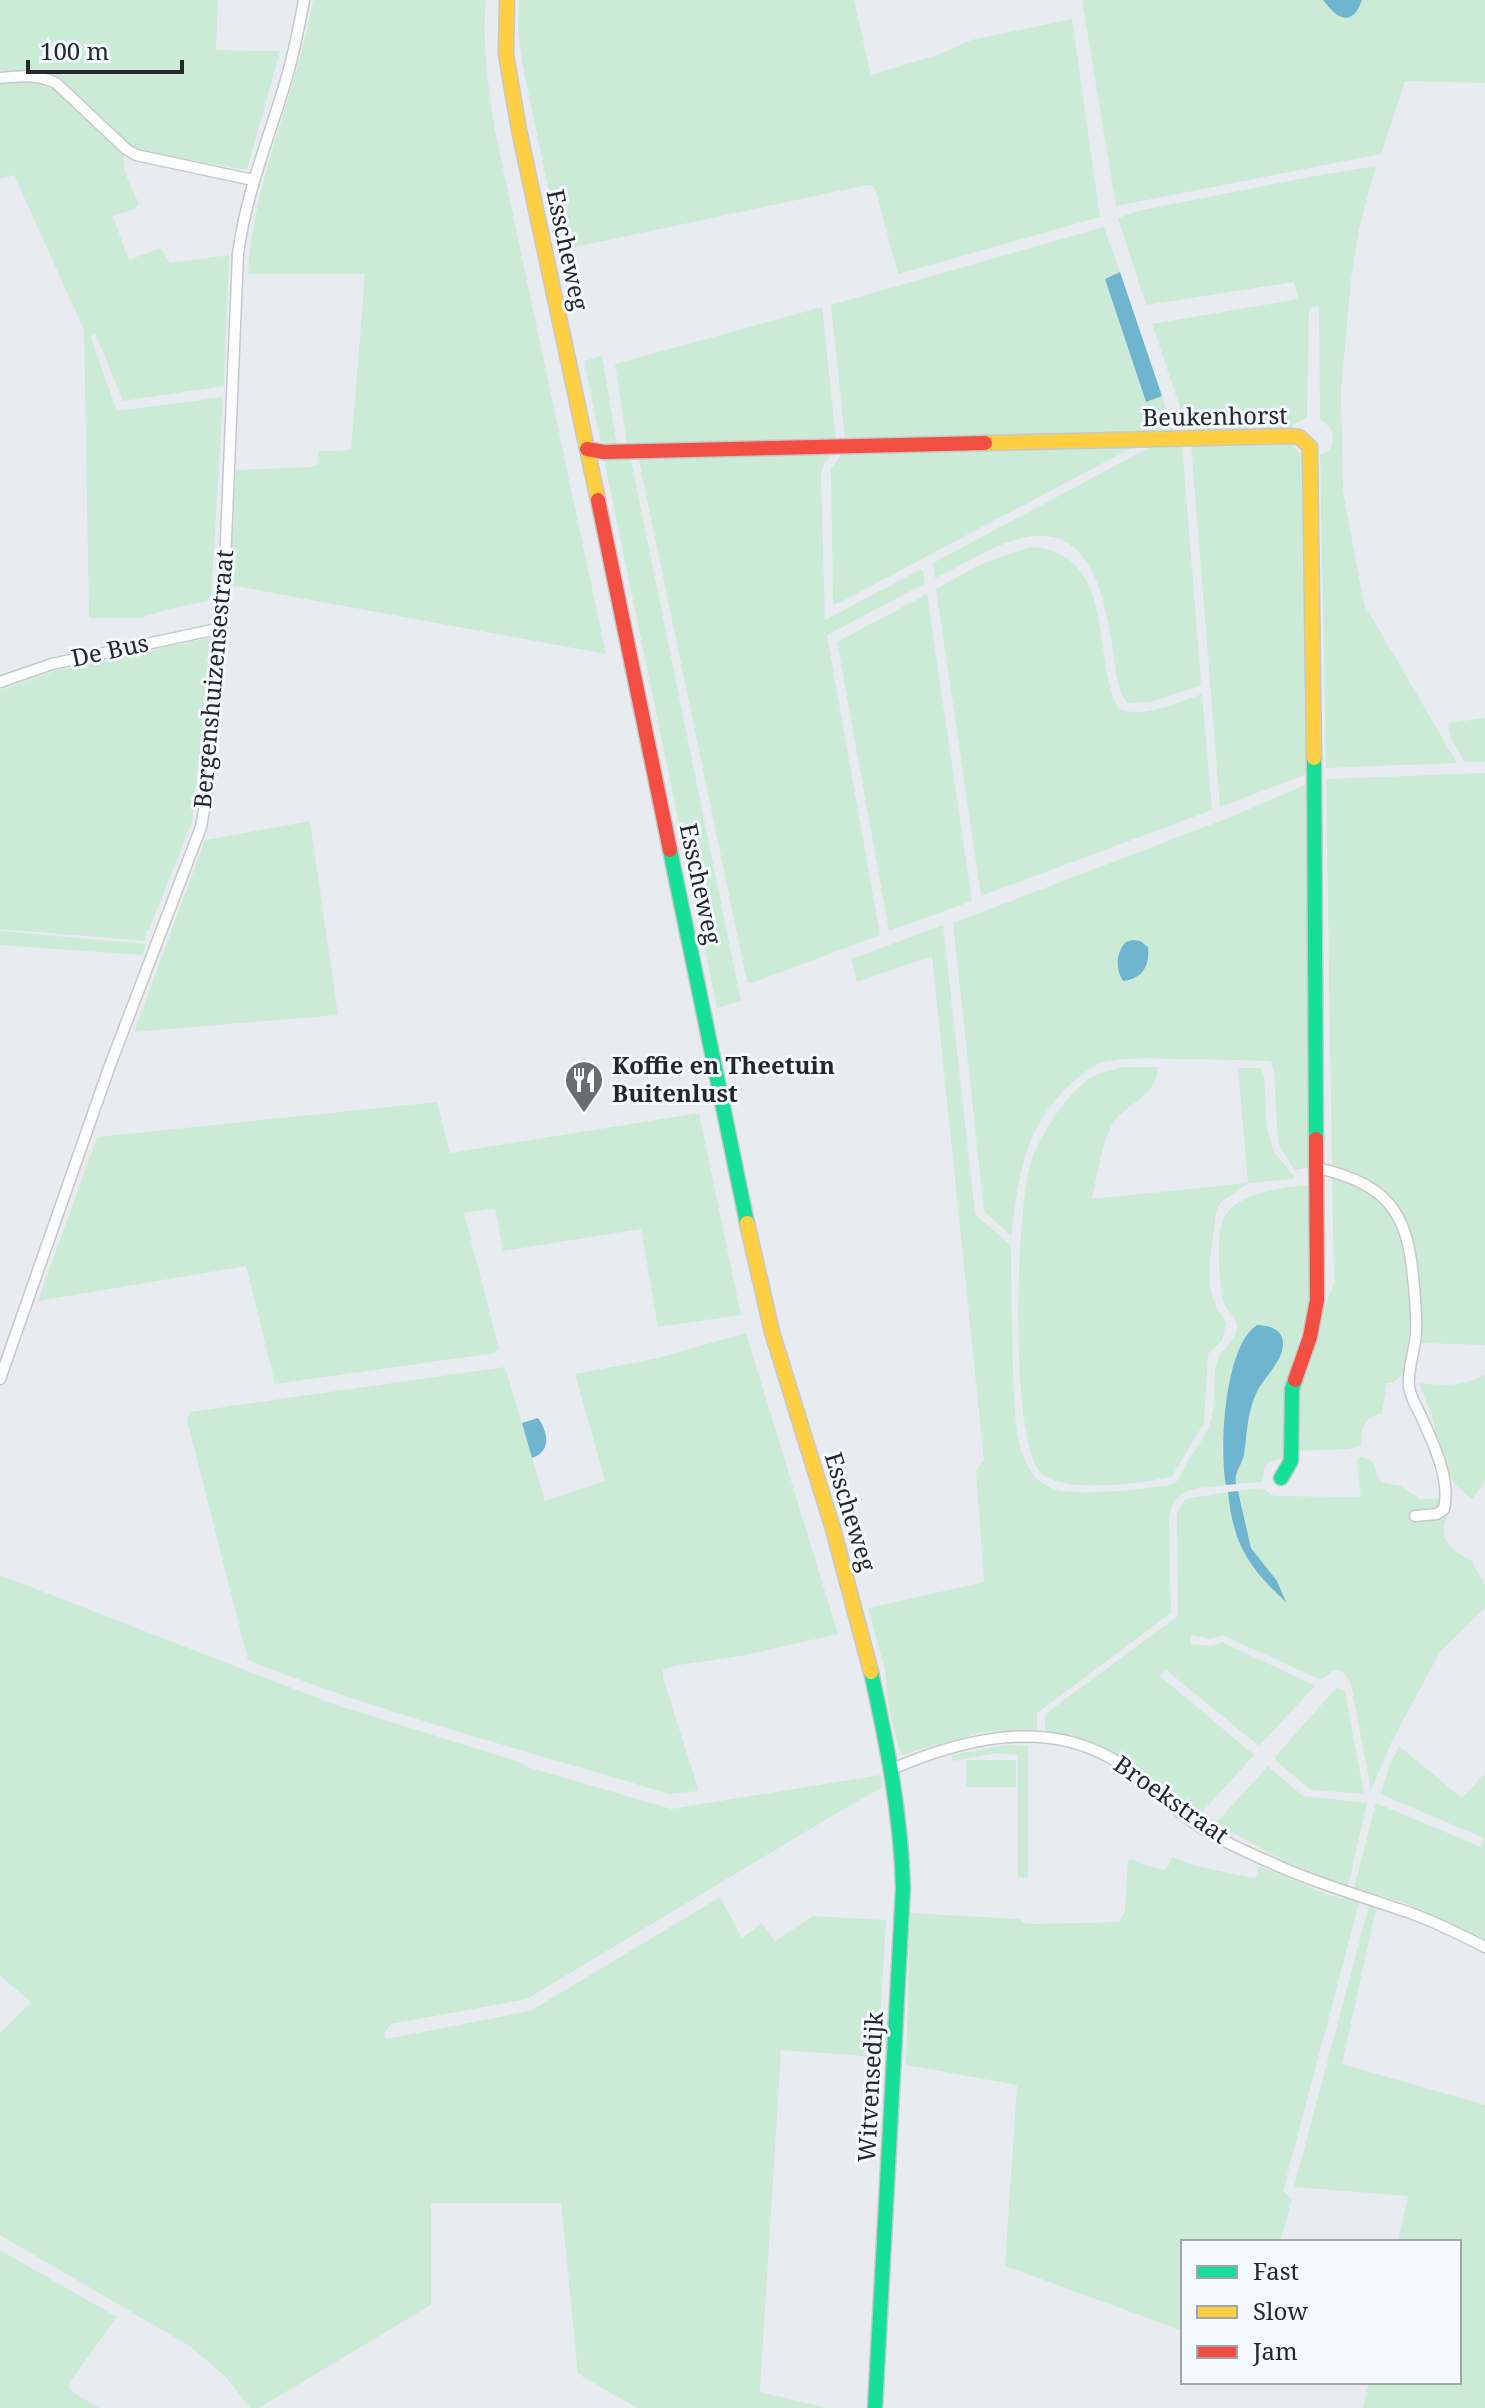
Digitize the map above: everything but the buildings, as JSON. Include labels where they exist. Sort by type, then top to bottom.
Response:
[{"type":"street","name":"Bergenshuizensestraat","points":[[0,1379],[109,1068],[201,827],[208,787],[222,628],[238,254],[253,180],[286,80],[304,0]]},
{"type":"street","name":"Esscheweg","points":[[507,0],[505,32],[509,78],[765,1308],[853,1599],[892,1769]]},
{"type":"street","points":[[0,78],[28,75],[56,83],[136,155],[253,180]]},
{"type":"street","name":"Beukenhorst","points":[[587,449],[596,452],[1289,436],[1305,441],[1310,447],[1318,1168],[1316,1315],[1292,1389],[1291,1461],[1281,1478]]},
{"type":"street","name":"De Bus","points":[[0,682],[52,664],[222,628]]},
{"type":"street","points":[[1318,1168],[1362,1183],[1383,1197],[1399,1216],[1408,1239],[1417,1321],[1409,1385],[1439,1460],[1447,1498],[1444,1509],[1437,1514],[1415,1516]]},
{"type":"street","name":"Broekstraat","points":[[892,1769],[960,1746],[1003,1736],[1045,1737],[1089,1748],[1119,1763],[1189,1819],[1226,1842],[1309,1878],[1438,1924],[1485,1947]]},
{"type":"street","name":"Witvensedijk","points":[[875,2408],[903,1888],[900,1821],[892,1769]]},
{"type":"green space","points":[[0,0],[218,0],[216,50],[280,51],[247,170],[138,152],[49,74],[42,71],[0,72]]},
{"type":"green space","points":[[313,0],[486,0],[485,49],[495,130],[606,654],[230,585],[236,470],[311,467],[317,464],[319,451],[351,450],[365,274],[248,274],[258,204],[297,69]]},
{"type":"green space","points":[[519,0],[854,0],[871,75],[940,54],[971,40],[1072,19],[1100,217],[898,274],[876,191],[867,185],[561,250],[523,67],[518,31]]},
{"type":"green space","points":[[1082,0],[1323,0],[1331,11],[1361,5],[1362,0],[1485,0],[1485,83],[1405,81],[1381,154],[1116,206]]},
{"type":"green space","points":[[38,79],[49,84],[124,155],[126,174],[139,204],[135,209],[113,216],[128,258],[161,248],[170,263],[229,255],[224,386],[123,401],[95,333],[90,335],[117,411],[223,397],[211,600],[141,618],[89,618],[84,330],[14,175],[0,179],[0,82]]},
{"type":"green space","points":[[1376,166],[1359,229],[1351,280],[1341,391],[1343,491],[1364,604],[1457,763],[1326,768],[1320,454],[1328,452],[1333,438],[1331,430],[1320,419],[1319,306],[1309,309],[1307,417],[1294,424],[1292,431],[1188,432],[1152,324],[1298,299],[1294,282],[1146,305],[1118,218],[1137,211]]},
{"type":"green space","points":[[1104,227],[1120,272],[1106,280],[1145,401],[1162,396],[1174,432],[845,439],[831,305]]},
{"type":"green space","points":[[822,307],[836,439],[627,443],[615,364]]},
{"type":"green space","points":[[602,356],[617,444],[601,444],[584,361]]},
{"type":"green space","points":[[1182,444],[1199,686],[1151,702],[1127,703],[1118,680],[1103,599],[1096,580],[1075,549],[1060,539],[1041,536],[1007,542],[935,578],[933,563],[1152,446]]},
{"type":"green space","points":[[1191,444],[1290,444],[1303,455],[1309,766],[1307,774],[1220,807]]},
{"type":"green space","points":[[1137,445],[833,604],[831,469],[843,451]]},
{"type":"green space","points":[[834,451],[823,466],[821,475],[825,620],[921,569],[924,573],[924,584],[827,635],[880,935],[752,983],[747,982],[638,456]]},
{"type":"green space","points":[[603,455],[630,455],[741,1001],[717,1008]]},
{"type":"green space","points":[[1030,547],[1058,553],[1077,567],[1089,586],[1110,685],[1118,708],[1149,711],[1202,694],[1212,810],[981,896],[936,589],[979,565]]},
{"type":"green space","points":[[927,594],[972,901],[889,931],[837,642]]},
{"type":"green space","points":[[213,637],[192,822],[145,941],[0,929],[0,690],[58,670]]},
{"type":"green space","points":[[1485,718],[1485,762],[1464,762],[1451,738],[1448,723]]},
{"type":"green space","points":[[1485,773],[1485,1345],[1418,1343],[1420,1330],[1399,1211],[1332,1168],[1326,781]]},
{"type":"green space","points":[[1307,784],[1312,786],[1312,1167],[1294,1170],[1278,1143],[1271,1061],[1147,1058],[1105,1062],[1085,1072],[1057,1098],[1034,1133],[1021,1171],[1011,1236],[984,1211],[953,923],[1233,816]]},
{"type":"green space","points":[[310,821],[338,1015],[134,1032],[205,840]]},
{"type":"green space","points":[[943,925],[975,1214],[1011,1246],[1016,1422],[1024,1458],[1038,1480],[1057,1490],[1084,1492],[1164,1486],[1178,1480],[1210,1423],[1217,1362],[1237,1330],[1236,1321],[1223,1300],[1219,1245],[1225,1216],[1241,1201],[1278,1189],[1314,1185],[1314,1286],[1286,1386],[1284,1458],[1265,1466],[1262,1482],[1236,1484],[1236,1472],[1243,1458],[1256,1393],[1280,1355],[1278,1331],[1264,1325],[1226,1407],[1222,1449],[1226,1485],[1189,1491],[1176,1499],[1172,1507],[1169,1518],[1171,1613],[1037,1713],[1037,1733],[983,1732],[901,1755],[889,1710],[885,1670],[868,1608],[984,1582],[976,1471],[984,1460],[932,956],[857,982],[851,959]]},
{"type":"green space","points":[[0,931],[147,944],[143,955],[0,945]]},
{"type":"green space","points":[[1124,1067],[1158,1067],[1152,1087],[1112,1125],[1092,1199],[1248,1183],[1238,1068],[1260,1068],[1264,1075],[1267,1129],[1274,1152],[1294,1176],[1292,1179],[1249,1183],[1221,1202],[1216,1211],[1210,1288],[1217,1310],[1226,1324],[1222,1341],[1208,1354],[1204,1423],[1172,1476],[1124,1484],[1066,1483],[1041,1473],[1031,1452],[1024,1416],[1018,1319],[1022,1220],[1027,1181],[1033,1156],[1064,1103],[1090,1078]]},
{"type":"green space","points":[[437,1102],[450,1153],[699,1113],[741,1315],[658,1327],[641,1229],[503,1251],[495,1208],[464,1213],[499,1349],[495,1353],[275,1384],[246,1266],[38,1301],[97,1137]]},
{"type":"green space","points":[[1332,1177],[1376,1199],[1396,1227],[1405,1257],[1409,1288],[1406,1371],[1393,1383],[1387,1383],[1382,1413],[1364,1424],[1361,1446],[1295,1451],[1299,1376],[1334,1283]]},
{"type":"green space","points":[[746,1333],[838,1634],[663,1670],[699,1791],[669,1794],[404,1715],[248,1660],[187,1420],[190,1412],[505,1367],[545,1501],[605,1481],[575,1374],[658,1358]]},
{"type":"green space","points":[[1485,1374],[1485,1483],[1472,1499],[1455,1485],[1444,1466],[1431,1414],[1419,1383],[1461,1384]]},
{"type":"green space","points":[[1358,1458],[1372,1461],[1379,1479],[1385,1483],[1401,1486],[1420,1499],[1443,1498],[1452,1503],[1444,1536],[1451,1547],[1473,1561],[1485,1584],[1485,1608],[1440,1652],[1392,1741],[1371,1790],[1351,1684],[1344,1674],[1334,1670],[1321,1680],[1222,1635],[1210,1639],[1191,1635],[1191,1644],[1212,1646],[1222,1642],[1314,1687],[1259,1746],[1166,1670],[1160,1676],[1254,1755],[1196,1819],[1116,1757],[1045,1733],[1045,1714],[1178,1616],[1177,1512],[1185,1499],[1228,1492],[1234,1525],[1244,1552],[1261,1577],[1285,1600],[1277,1581],[1251,1548],[1238,1491],[1263,1488],[1271,1495],[1278,1496],[1361,1497],[1357,1463]]},
{"type":"green space","points":[[0,1575],[333,1704],[671,1809],[880,1775],[883,1787],[527,1999],[391,2024],[384,2034],[386,2039],[530,2011],[720,1897],[742,1938],[762,1923],[775,1941],[813,1916],[886,1920],[878,2057],[781,2050],[760,2392],[828,2408],[637,2408],[578,2374],[561,2203],[431,2203],[431,2305],[259,2408],[250,2408],[226,2377],[191,2347],[0,2235],[0,2033],[31,2002],[0,1976]]},
{"type":"green space","points":[[1336,1688],[1345,1691],[1364,1794],[1311,1790],[1276,1761],[1275,1757]]},
{"type":"green space","points":[[1007,1745],[1028,1746],[1028,1877],[1018,1878],[1018,1755],[998,1753],[953,1761],[951,1755]]},
{"type":"green space","points":[[1399,1746],[1462,1798],[1485,1773],[1485,1939],[1404,1903],[1354,1888],[1376,1803],[1481,1847],[1484,1838],[1380,1794]]},
{"type":"green space","points":[[966,1760],[1016,1760],[1016,1787],[966,1787]]},
{"type":"green space","points":[[1268,1766],[1303,1796],[1367,1803],[1348,1886],[1287,1863],[1216,1823]]},
{"type":"green space","points":[[1172,1857],[1192,1865],[1253,1878],[1259,1866],[1329,1895],[1359,1903],[1283,2191],[1292,2199],[1281,2240],[1181,2240],[1181,2330],[1005,2266],[1017,2085],[906,2065],[910,1913],[1020,1919],[1023,1923],[1035,1924],[1119,1922],[1125,1911],[1128,1860],[1164,1870]]},
{"type":"green space","points":[[1369,1906],[1376,1909],[1342,2064],[1485,2105],[1485,2408],[1363,2408],[1369,2384],[1461,2384],[1461,2240],[1398,2240],[1408,2196],[1294,2187]]},
{"type":"green space","points":[[0,2250],[117,2317],[69,2383],[70,2390],[99,2408],[0,2408]]},
{"type":"water","points":[[1323,0],[1362,0],[1354,14],[1344,18]]},
{"type":"water","points":[[1120,272],[1162,396],[1146,402],[1105,279]]},
{"type":"water","points":[[1132,940],[1148,947],[1148,960],[1140,974],[1123,981],[1118,966],[1119,956],[1126,942]]},
{"type":"water","points":[[1257,1325],[1279,1332],[1283,1340],[1282,1352],[1253,1402],[1236,1484],[1226,1485],[1223,1448],[1226,1400],[1237,1354],[1246,1336]]},
{"type":"water","points":[[538,1418],[546,1441],[543,1451],[532,1458],[522,1423]]},
{"type":"water","points":[[1238,1491],[1251,1548],[1277,1581],[1286,1602],[1252,1566],[1239,1540],[1228,1492]]},
{"type":"traffic: fast","points":[[1314,758],[1316,1139]]},
{"type":"traffic: fast","points":[[670,850],[747,1223]]},
{"type":"traffic: fast","points":[[1281,1478],[1291,1461],[1292,1389],[1295,1380]]},
{"type":"traffic: fast","points":[[871,1672],[892,1779],[903,1888],[875,2408]]},
{"type":"traffic: slow","points":[[507,0],[506,54],[519,130],[598,500]]},
{"type":"traffic: slow","points":[[985,443],[1289,436],[1299,437],[1310,447],[1314,758]]},
{"type":"traffic: slow","points":[[747,1223],[772,1332],[833,1529],[871,1672]]},
{"type":"traffic: jam","points":[[587,449],[604,452],[985,443]]},
{"type":"traffic: jam","points":[[598,500],[670,850]]},
{"type":"traffic: jam","points":[[1295,1380],[1310,1337],[1317,1300],[1316,1139]]},
{"type":"place","name":"Koffie en Theetuin Buitenlust","points":[[584,1114]]}]
